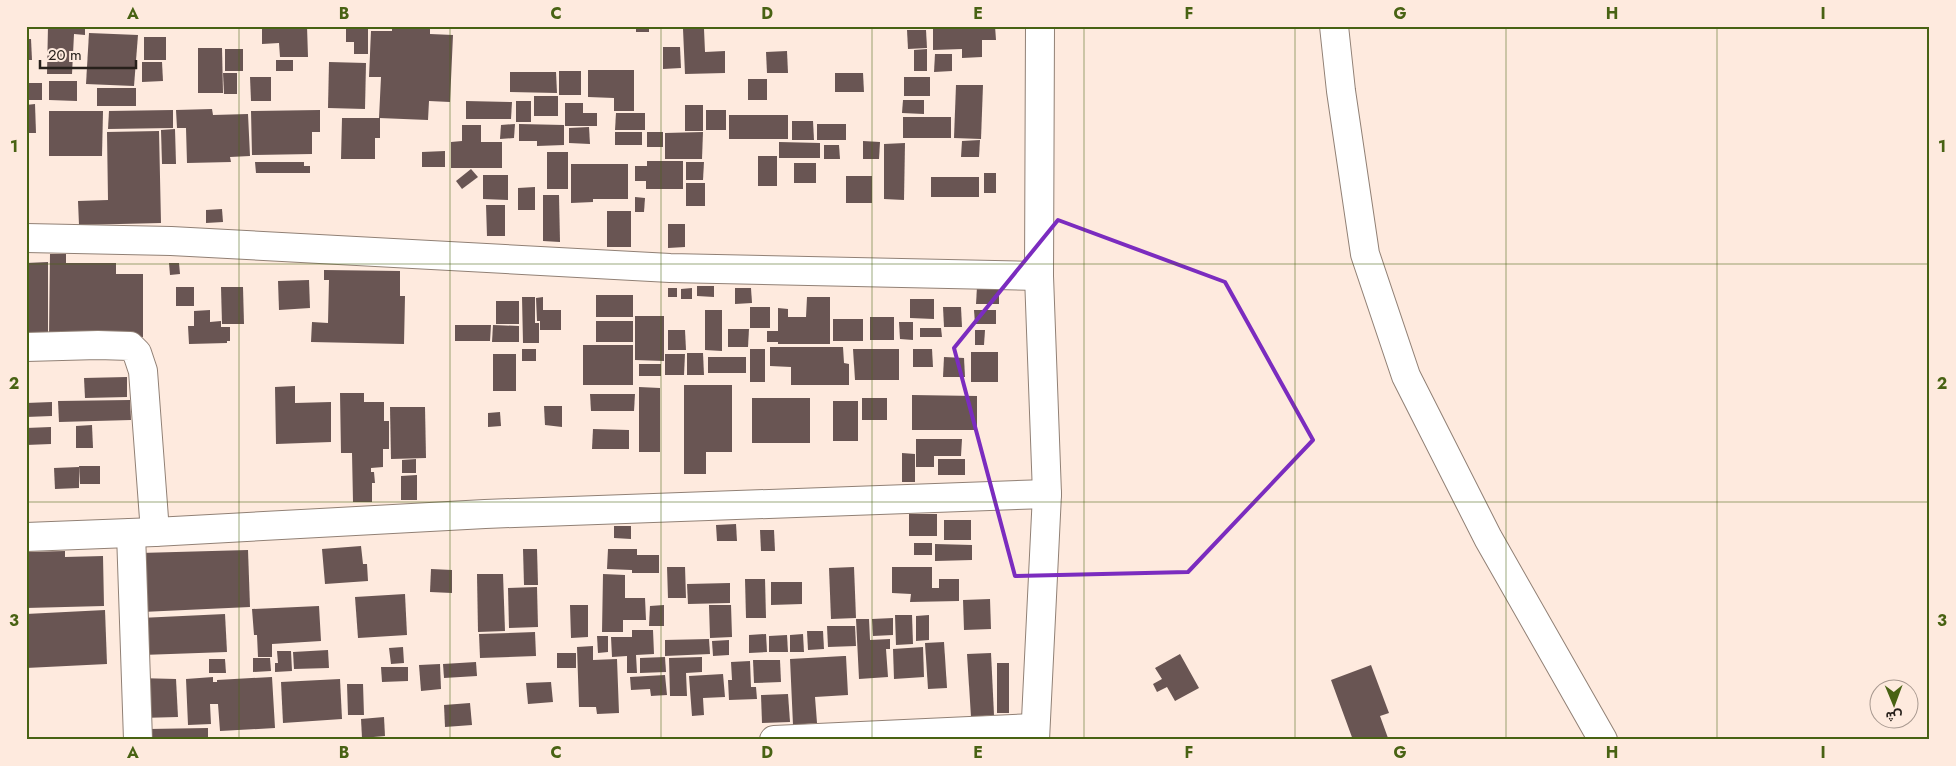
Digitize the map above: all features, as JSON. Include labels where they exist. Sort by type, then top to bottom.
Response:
[{"type":"street","points":[[774,740],[1035,734],[1046,494],[1039,276],[1040,26]]},
{"type":"street","points":[[1334,26],[1341,91],[1365,254],[1406,376],[1488,538],[1603,740]]},
{"type":"street","points":[[26,238],[171,241],[670,268],[1039,276]]},
{"type":"street","points":[[26,347],[130,346],[137,353],[143,371],[143,532],[138,740]]},
{"type":"street","points":[[26,537],[485,514],[1046,494]]},
{"type":"highlighted area","points":[[1058,220],[1225,282],[1313,440],[1188,572],[1015,576],[954,348]]},
{"type":"building","points":[[48,26],[85,26],[85,35],[74,34],[72,74],[47,74]]},
{"type":"building","points":[[262,26],[307,26],[308,57],[280,57],[279,43],[262,44]]},
{"type":"building","points":[[346,26],[368,26],[368,54],[354,54],[354,42],[346,42]]},
{"type":"building","points":[[392,26],[430,26],[430,34],[453,35],[450,102],[429,101],[428,120],[379,118],[381,77],[369,77],[371,31],[392,31]]},
{"type":"building","points":[[636,26],[649,26],[649,32],[636,32]]},
{"type":"building","points":[[933,26],[995,26],[996,40],[982,40],[982,57],[962,58],[962,49],[933,50]]},
{"type":"building","points":[[1080,26],[1109,26],[1109,28],[1080,29]]},
{"type":"building","points":[[683,29],[704,29],[705,52],[725,51],[725,73],[685,74]]},
{"type":"building","points":[[907,30],[926,30],[927,48],[908,49]]},
{"type":"building","points":[[89,33],[138,35],[134,86],[86,84]]},
{"type":"building","points":[[144,37],[166,37],[166,60],[144,60]]},
{"type":"building","points":[[26,39],[31,39],[32,60],[26,60]]},
{"type":"building","points":[[663,47],[680,47],[681,68],[663,69]]},
{"type":"building","points":[[198,48],[222,48],[223,93],[198,93]]},
{"type":"building","points":[[225,49],[243,49],[243,71],[225,71]]},
{"type":"building","points":[[927,49],[927,71],[914,71],[914,50]]},
{"type":"building","points":[[787,51],[788,73],[767,73],[766,52]]},
{"type":"building","points":[[935,54],[952,54],[952,71],[934,72]]},
{"type":"building","points":[[276,60],[293,60],[293,71],[276,71]]},
{"type":"building","points":[[142,62],[162,62],[163,81],[142,82]]},
{"type":"building","points":[[329,62],[366,63],[365,109],[328,108]]},
{"type":"building","points":[[588,70],[634,70],[634,111],[614,111],[614,98],[588,97]]},
{"type":"building","points":[[559,71],[581,71],[581,95],[559,95]]},
{"type":"building","points":[[510,72],[556,72],[557,93],[510,92]]},
{"type":"building","points":[[223,73],[237,73],[237,94],[224,94]]},
{"type":"building","points":[[835,73],[863,73],[864,92],[835,92]]},
{"type":"building","points":[[250,77],[271,77],[271,101],[251,101]]},
{"type":"building","points":[[904,77],[930,77],[930,96],[904,96]]},
{"type":"building","points":[[748,79],[767,79],[767,100],[748,100]]},
{"type":"building","points":[[49,81],[77,81],[77,101],[49,100]]},
{"type":"building","points":[[26,83],[42,83],[42,100],[26,100]]},
{"type":"building","points":[[956,85],[983,85],[981,139],[954,138]]},
{"type":"building","points":[[97,88],[136,88],[136,106],[97,106]]},
{"type":"building","points":[[534,96],[558,96],[558,116],[534,116]]},
{"type":"building","points":[[903,100],[924,100],[924,114],[902,113]]},
{"type":"building","points":[[466,101],[512,102],[511,119],[466,119]]},
{"type":"building","points":[[516,101],[531,101],[531,122],[516,122]]},
{"type":"building","points":[[565,103],[583,103],[583,113],[597,113],[597,126],[565,126]]},
{"type":"building","points":[[35,104],[36,133],[26,133],[26,105]]},
{"type":"building","points":[[685,105],[703,105],[703,131],[685,131]]},
{"type":"building","points":[[212,109],[213,115],[248,114],[250,156],[230,157],[231,162],[187,163],[186,128],[177,128],[176,110]]},
{"type":"building","points":[[173,110],[173,128],[108,129],[109,111]]},
{"type":"building","points":[[320,110],[320,132],[312,132],[312,154],[252,155],[251,111]]},
{"type":"building","points":[[706,110],[726,110],[726,130],[706,130]]},
{"type":"building","points":[[49,111],[103,111],[102,156],[49,156]]},
{"type":"building","points":[[616,113],[645,113],[645,130],[615,130]]},
{"type":"building","points":[[729,115],[788,115],[788,139],[729,139]]},
{"type":"building","points":[[903,117],[951,117],[951,138],[903,138]]},
{"type":"building","points":[[342,118],[380,118],[380,138],[375,138],[375,159],[341,159]]},
{"type":"building","points":[[792,121],[813,121],[814,140],[792,140]]},
{"type":"building","points":[[515,124],[514,138],[500,139],[501,125]]},
{"type":"building","points":[[519,124],[564,125],[564,145],[537,146],[537,141],[519,141]]},
{"type":"building","points":[[817,124],[846,124],[846,140],[817,140]]},
{"type":"building","points":[[462,125],[481,125],[481,142],[502,142],[502,168],[451,168],[451,142],[462,141]]},
{"type":"building","points":[[589,127],[590,144],[569,143],[569,128]]},
{"type":"building","points":[[175,129],[176,164],[162,164],[161,130]]},
{"type":"building","points":[[159,131],[161,223],[79,225],[78,201],[108,200],[107,132]]},
{"type":"building","points":[[615,132],[642,132],[642,145],[615,145]]},
{"type":"building","points":[[647,132],[663,132],[663,147],[647,147]]},
{"type":"building","points":[[703,132],[702,159],[665,159],[665,133]]},
{"type":"building","points":[[980,140],[979,157],[961,157],[962,141]]},
{"type":"building","points":[[863,141],[880,142],[879,159],[863,159]]},
{"type":"building","points":[[779,142],[820,143],[820,158],[779,158]]},
{"type":"building","points":[[905,143],[904,200],[884,199],[884,144]]},
{"type":"building","points":[[824,145],[839,145],[840,159],[824,159]]},
{"type":"building","points":[[445,151],[445,167],[422,167],[422,152]]},
{"type":"building","points":[[547,152],[568,152],[568,189],[547,189]]},
{"type":"building","points":[[758,156],[777,156],[777,186],[758,186]]},
{"type":"building","points":[[647,161],[683,161],[683,189],[646,189],[646,181],[635,181],[635,166],[647,166]]},
{"type":"building","points":[[255,162],[304,162],[304,166],[310,166],[310,173],[256,173]]},
{"type":"building","points":[[686,162],[704,162],[703,180],[686,180]]},
{"type":"building","points":[[794,163],[816,163],[816,183],[794,183]]},
{"type":"building","points":[[571,164],[628,164],[628,199],[593,199],[593,202],[571,203]]},
{"type":"building","points":[[471,169],[478,177],[462,189],[456,181]]},
{"type":"building","points":[[984,173],[996,173],[996,193],[984,193]]},
{"type":"building","points":[[483,175],[508,175],[508,200],[483,199]]},
{"type":"building","points":[[846,176],[872,176],[872,203],[846,203]]},
{"type":"building","points":[[931,177],[979,177],[979,197],[931,197]]},
{"type":"building","points":[[686,183],[705,183],[705,206],[686,206]]},
{"type":"building","points":[[535,187],[535,210],[518,210],[518,188]]},
{"type":"building","points":[[543,195],[559,195],[560,242],[543,241]]},
{"type":"building","points":[[635,197],[645,198],[644,212],[635,212]]},
{"type":"building","points":[[486,205],[505,205],[505,236],[487,236]]},
{"type":"building","points":[[222,209],[223,222],[206,223],[206,210]]},
{"type":"building","points":[[607,211],[631,211],[631,247],[607,247]]},
{"type":"building","points":[[668,224],[685,224],[685,247],[668,248]]},
{"type":"building","points":[[50,254],[66,254],[66,263],[116,263],[116,274],[143,274],[143,337],[49,337]]},
{"type":"building","points":[[48,262],[48,338],[26,338],[26,263]]},
{"type":"building","points":[[169,263],[179,263],[180,274],[170,275]]},
{"type":"building","points":[[324,270],[400,271],[400,296],[405,296],[404,344],[311,342],[312,322],[328,323],[329,280],[324,280]]},
{"type":"building","points":[[309,280],[310,308],[279,310],[278,281]]},
{"type":"building","points":[[697,286],[714,286],[714,297],[697,296]]},
{"type":"building","points":[[176,287],[194,287],[194,306],[176,306]]},
{"type":"building","points":[[221,287],[243,287],[244,324],[222,324]]},
{"type":"building","points":[[977,287],[999,287],[999,304],[976,304]]},
{"type":"building","points":[[668,288],[677,288],[677,297],[668,297]]},
{"type":"building","points":[[692,288],[692,299],[681,299],[681,289]]},
{"type":"building","points":[[735,288],[751,288],[752,303],[735,304]]},
{"type":"building","points":[[596,295],[633,295],[633,317],[596,317]]},
{"type":"building","points":[[522,297],[535,297],[535,323],[539,323],[539,343],[523,343]]},
{"type":"building","points":[[543,297],[543,310],[561,310],[561,330],[540,330],[540,321],[537,321],[536,298]]},
{"type":"building","points":[[807,297],[830,297],[830,344],[778,344],[778,342],[767,342],[767,331],[778,331],[778,308],[788,309],[788,317],[806,317]]},
{"type":"building","points":[[910,299],[934,299],[934,319],[910,318]]},
{"type":"building","points":[[496,301],[519,301],[519,324],[496,324]]},
{"type":"building","points":[[750,307],[770,307],[770,328],[750,328]]},
{"type":"building","points":[[943,307],[961,307],[962,327],[944,327]]},
{"type":"building","points":[[210,310],[210,322],[221,321],[221,327],[230,327],[230,341],[227,341],[227,343],[189,344],[188,326],[194,326],[194,311]]},
{"type":"building","points":[[705,310],[722,310],[722,351],[705,350]]},
{"type":"building","points":[[974,310],[996,310],[996,324],[975,324]]},
{"type":"building","points":[[635,316],[664,316],[664,361],[635,360]]},
{"type":"building","points":[[870,317],[894,317],[894,340],[870,340]]},
{"type":"building","points":[[833,319],[863,319],[863,341],[833,341]]},
{"type":"building","points":[[596,321],[633,321],[633,342],[596,342]]},
{"type":"building","points":[[899,322],[913,322],[913,340],[900,339]]},
{"type":"building","points":[[455,325],[491,325],[490,341],[455,341]]},
{"type":"building","points":[[493,325],[519,326],[519,342],[492,342]]},
{"type":"building","points":[[920,328],[941,328],[942,337],[920,337]]},
{"type":"building","points":[[728,329],[749,329],[748,347],[728,347]]},
{"type":"building","points":[[668,330],[685,330],[686,350],[668,350]]},
{"type":"building","points":[[975,330],[985,330],[984,345],[975,345]]},
{"type":"building","points":[[583,345],[633,345],[633,385],[583,385]]},
{"type":"building","points":[[770,347],[843,347],[844,363],[849,364],[849,385],[791,385],[791,367],[770,366]]},
{"type":"building","points":[[522,349],[536,349],[536,361],[522,361]]},
{"type":"building","points":[[750,349],[765,349],[765,382],[750,382]]},
{"type":"building","points":[[853,349],[899,349],[899,380],[855,380]]},
{"type":"building","points":[[913,349],[932,349],[933,367],[913,367]]},
{"type":"building","points":[[971,352],[998,352],[998,382],[971,382]]},
{"type":"building","points":[[687,353],[703,353],[704,375],[687,375]]},
{"type":"building","points":[[493,354],[516,354],[516,391],[493,391]]},
{"type":"building","points":[[665,354],[685,354],[684,375],[665,375]]},
{"type":"building","points":[[708,357],[746,357],[746,373],[708,373]]},
{"type":"building","points":[[944,357],[964,358],[965,377],[943,377]]},
{"type":"building","points":[[639,364],[661,364],[661,376],[639,376]]},
{"type":"building","points":[[127,377],[127,397],[85,398],[84,378]]},
{"type":"building","points":[[684,385],[732,385],[732,452],[706,452],[706,474],[684,474]]},
{"type":"building","points":[[295,386],[295,403],[331,402],[331,442],[276,444],[275,387]]},
{"type":"building","points":[[639,387],[660,388],[660,452],[639,452]]},
{"type":"building","points":[[340,393],[364,393],[364,402],[384,402],[384,421],[389,421],[389,449],[383,449],[383,467],[371,468],[371,472],[374,472],[375,483],[372,483],[372,502],[353,502],[352,453],[341,453]]},
{"type":"building","points":[[590,394],[635,394],[634,411],[591,411]]},
{"type":"building","points":[[912,395],[977,396],[977,430],[912,430]]},
{"type":"building","points":[[752,398],[810,398],[810,443],[752,443]]},
{"type":"building","points":[[862,398],[887,398],[887,420],[862,420]]},
{"type":"building","points":[[130,400],[131,420],[59,422],[58,401]]},
{"type":"building","points":[[833,401],[858,401],[858,441],[833,441]]},
{"type":"building","points":[[52,402],[52,416],[26,417],[26,403]]},
{"type":"building","points":[[544,406],[562,406],[562,427],[545,425]]},
{"type":"building","points":[[390,407],[425,407],[426,458],[391,459]]},
{"type":"building","points":[[500,412],[501,426],[488,427],[488,413]]},
{"type":"building","points":[[92,425],[93,448],[76,448],[76,426]]},
{"type":"building","points":[[51,427],[51,444],[26,445],[26,428]]},
{"type":"building","points":[[593,429],[629,430],[629,449],[592,449]]},
{"type":"building","points":[[916,439],[962,439],[961,456],[934,456],[934,467],[916,467]]},
{"type":"building","points":[[902,453],[915,454],[915,482],[902,482]]},
{"type":"building","points":[[416,459],[416,473],[402,473],[402,460]]},
{"type":"building","points":[[938,459],[965,459],[965,475],[938,475]]},
{"type":"building","points":[[79,466],[100,466],[100,484],[80,484]]},
{"type":"building","points":[[79,467],[79,488],[55,489],[54,468]]},
{"type":"building","points":[[417,475],[417,500],[401,500],[401,476]]},
{"type":"building","points":[[909,514],[937,514],[937,536],[909,536]]},
{"type":"building","points":[[944,520],[971,520],[971,540],[944,540]]},
{"type":"building","points":[[736,524],[737,541],[717,541],[716,525]]},
{"type":"building","points":[[614,526],[631,526],[631,539],[614,538]]},
{"type":"building","points":[[760,530],[774,530],[775,551],[761,551]]},
{"type":"building","points":[[914,543],[932,543],[932,555],[914,555]]},
{"type":"building","points":[[935,544],[972,545],[972,560],[935,561]]},
{"type":"building","points":[[361,546],[363,564],[367,564],[368,581],[325,584],[322,549]]},
{"type":"building","points":[[523,549],[537,549],[538,585],[524,585]]},
{"type":"building","points":[[608,549],[637,549],[637,555],[659,555],[659,573],[632,573],[632,570],[607,569]]},
{"type":"building","points":[[248,550],[250,607],[142,612],[140,553]]},
{"type":"building","points":[[65,551],[65,557],[103,556],[104,606],[26,608],[26,552]]},
{"type":"building","points":[[667,567],[685,567],[686,598],[668,598]]},
{"type":"building","points":[[854,567],[856,618],[831,619],[829,568]]},
{"type":"building","points":[[892,567],[932,567],[932,588],[939,588],[939,579],[959,579],[959,601],[910,602],[911,594],[892,593]]},
{"type":"building","points":[[431,569],[452,570],[452,593],[430,592]]},
{"type":"building","points":[[477,574],[503,574],[505,631],[478,632]]},
{"type":"building","points":[[603,574],[625,575],[625,598],[645,598],[646,620],[623,620],[623,632],[602,632]]},
{"type":"building","points":[[745,579],[765,579],[766,618],[746,618]]},
{"type":"building","points":[[771,582],[802,582],[802,604],[771,605]]},
{"type":"building","points":[[730,583],[730,603],[688,604],[687,584]]},
{"type":"building","points":[[537,587],[538,627],[509,628],[508,588]]},
{"type":"building","points":[[405,594],[407,635],[358,638],[355,597]]},
{"type":"building","points":[[990,599],[991,629],[964,630],[963,600]]},
{"type":"building","points":[[570,605],[588,605],[588,637],[571,638]]},
{"type":"building","points":[[664,605],[664,626],[649,626],[650,606]]},
{"type":"building","points":[[709,605],[731,605],[732,637],[710,638]]},
{"type":"building","points":[[319,606],[321,641],[272,644],[272,657],[258,657],[257,635],[254,635],[252,609]]},
{"type":"building","points":[[105,610],[107,664],[26,668],[26,614]]},
{"type":"building","points":[[225,614],[227,652],[142,655],[140,618]]},
{"type":"building","points":[[895,615],[912,615],[913,644],[896,645]]},
{"type":"building","points":[[929,615],[929,640],[916,641],[916,616]]},
{"type":"building","points":[[893,618],[893,635],[873,636],[872,619]]},
{"type":"building","points":[[856,619],[869,619],[870,640],[890,639],[890,649],[886,649],[888,677],[859,679]]},
{"type":"building","points":[[827,626],[855,626],[856,646],[828,647]]},
{"type":"building","points":[[632,630],[653,630],[654,654],[636,655],[637,673],[627,673],[627,656],[612,657],[611,637],[632,637]]},
{"type":"building","points":[[807,631],[823,631],[824,649],[808,650]]},
{"type":"building","points":[[535,632],[536,656],[480,658],[479,634]]},
{"type":"building","points":[[766,634],[767,652],[749,653],[749,635]]},
{"type":"building","points":[[803,634],[804,652],[790,652],[790,635]]},
{"type":"building","points":[[787,635],[788,652],[769,652],[769,636]]},
{"type":"building","points":[[597,636],[608,636],[608,652],[598,653]]},
{"type":"building","points":[[709,639],[710,654],[665,656],[665,640]]},
{"type":"building","points":[[729,640],[729,655],[713,656],[712,641]]},
{"type":"building","points":[[944,642],[947,688],[928,689],[925,643]]},
{"type":"building","points":[[593,646],[593,660],[617,659],[619,713],[597,714],[596,707],[579,707],[577,647]]},
{"type":"building","points":[[403,647],[404,663],[391,664],[389,648]]},
{"type":"building","points":[[923,647],[924,677],[894,679],[893,649]]},
{"type":"building","points":[[328,650],[329,668],[294,669],[293,652]]},
{"type":"building","points":[[277,651],[291,651],[292,671],[275,672],[275,663],[278,663]]},
{"type":"building","points":[[557,653],[576,653],[576,668],[557,668]]},
{"type":"building","points":[[991,653],[994,715],[971,717],[967,654]]},
{"type":"building","points":[[1180,654],[1199,688],[1175,701],[1167,687],[1157,692],[1153,684],[1162,679],[1155,668]]},
{"type":"building","points":[[846,656],[848,695],[815,697],[817,723],[793,725],[790,659]]},
{"type":"building","points":[[665,657],[666,672],[640,673],[640,658]]},
{"type":"building","points":[[702,657],[702,672],[686,673],[687,696],[670,696],[669,658]]},
{"type":"building","points":[[253,658],[270,658],[271,671],[253,672]]},
{"type":"building","points":[[209,659],[225,659],[226,673],[209,673]]},
{"type":"building","points":[[753,660],[780,660],[781,682],[754,683]]},
{"type":"building","points":[[750,661],[751,687],[756,687],[757,699],[729,700],[728,680],[732,680],[731,662]]},
{"type":"building","points":[[476,662],[477,676],[444,678],[443,664]]},
{"type":"building","points":[[997,663],[1009,663],[1009,713],[997,713]]},
{"type":"building","points":[[440,664],[441,689],[421,691],[419,665]]},
{"type":"building","points":[[1371,665],[1389,713],[1380,716],[1388,738],[1392,737],[1393,740],[1353,740],[1331,680]]},
{"type":"building","points":[[381,667],[408,667],[408,681],[382,682]]},
{"type":"building","points":[[723,674],[725,697],[703,698],[704,715],[692,716],[689,676]]},
{"type":"building","points":[[665,675],[667,695],[651,696],[650,689],[631,690],[630,677]]},
{"type":"building","points":[[213,677],[213,682],[217,682],[217,680],[272,677],[275,728],[220,731],[218,704],[210,704],[211,724],[188,725],[186,679]]},
{"type":"building","points":[[138,678],[176,679],[178,717],[140,718]]},
{"type":"building","points":[[340,679],[342,719],[283,723],[281,682]]},
{"type":"building","points":[[551,682],[553,702],[528,704],[526,683]]},
{"type":"building","points":[[347,684],[363,684],[364,715],[348,715]]},
{"type":"building","points":[[788,694],[790,722],[762,723],[761,695]]},
{"type":"building","points":[[470,703],[472,725],[445,727],[444,705]]},
{"type":"building","points":[[384,717],[385,736],[362,738],[361,719]]},
{"type":"building","points":[[208,728],[208,740],[149,740],[149,729]]}]
